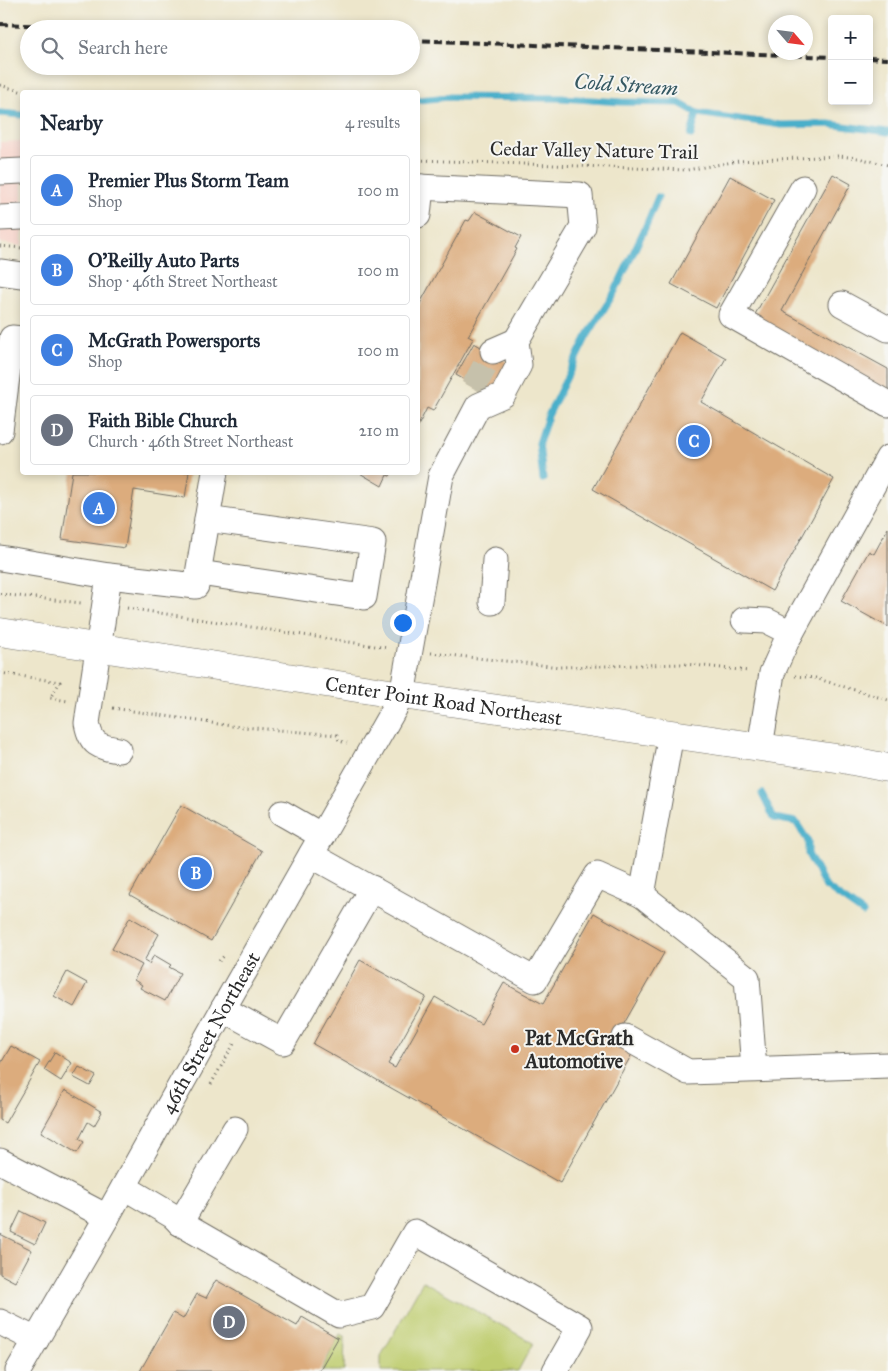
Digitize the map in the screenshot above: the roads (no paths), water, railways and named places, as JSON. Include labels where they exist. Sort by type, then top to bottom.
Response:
[{"type":"main road","name":"Center Point Road Northeast","points":[[0,632],[402,695],[842,759],[888,768]]},
{"type":"street","points":[[0,172],[20,171]]},
{"type":"street","points":[[420,187],[580,195],[583,227],[516,340],[493,352]]},
{"type":"street","points":[[803,188],[731,315],[888,404]]},
{"type":"street","points":[[0,218],[20,217]]},
{"type":"street","points":[[0,272],[20,275]]},
{"type":"street","points":[[842,304],[888,329]]},
{"type":"street","points":[[0,431],[12,338],[20,339]]},
{"type":"street","name":"46th Street Northeast","points":[[18,1371],[108,1217],[223,1009],[402,695],[441,476],[476,397],[503,396],[519,365],[516,340]]},
{"type":"street","points":[[760,747],[772,674],[791,634],[888,458]]},
{"type":"street","points":[[0,558],[109,576],[196,586],[214,475]]},
{"type":"street","points":[[199,573],[364,597],[373,542],[207,519]]},
{"type":"street","points":[[492,602],[495,560]]},
{"type":"street","points":[[109,576],[87,723],[89,734],[94,742],[104,748],[120,750]]},
{"type":"street","points":[[744,620],[767,621],[791,634]]},
{"type":"street","points":[[642,895],[671,734]]},
{"type":"street","points":[[282,813],[317,845],[372,888],[535,980],[597,875],[642,895],[747,978],[754,1069]]},
{"type":"street","points":[[223,1009],[283,1042],[372,888]]},
{"type":"street","points":[[625,1037],[688,1072],[888,1065]]},
{"type":"street","points":[[180,1223],[235,1129]]},
{"type":"street","points":[[0,1161],[108,1217]]},
{"type":"street","points":[[124,1187],[173,1216],[180,1223],[339,1315],[372,1307],[415,1232],[580,1327],[555,1371]]},
{"type":"street","points":[[0,1322],[36,1340]]},
{"type":"waterway","name":"Cold Stream","points":[[420,100],[449,97],[562,98],[679,103],[697,113],[781,125],[829,124],[888,132]]},
{"type":"waterway","name":"Cold Stream","points":[[0,113],[20,115]]},
{"type":"waterway","points":[[691,135],[697,113]]},
{"type":"waterway","points":[[543,479],[539,443],[548,416],[586,338],[614,293],[658,197]]},
{"type":"waterway","points":[[762,794],[774,818],[796,822],[808,841],[808,854],[826,887],[863,913]]},
{"type":"tunnel","points":[[473,388],[493,351]]},
{"type":"railway","points":[[0,24],[20,25]]},
{"type":"railway","points":[[420,40],[828,57]]},
{"type":"railway","points":[[873,58],[888,59]]},
{"type":"place","name":"McGrath Powersports","points":[[694,441]]},
{"type":"place","name":"Premier Plus Storm Team","points":[[99,508]]},
{"type":"place","name":"O'Reilly Auto Parts","points":[[196,873]]},
{"type":"place","name":"Pat McGrath Automotive","points":[[515,1049]]},
{"type":"place","name":"Faith Bible Church","points":[[229,1322]]}]
